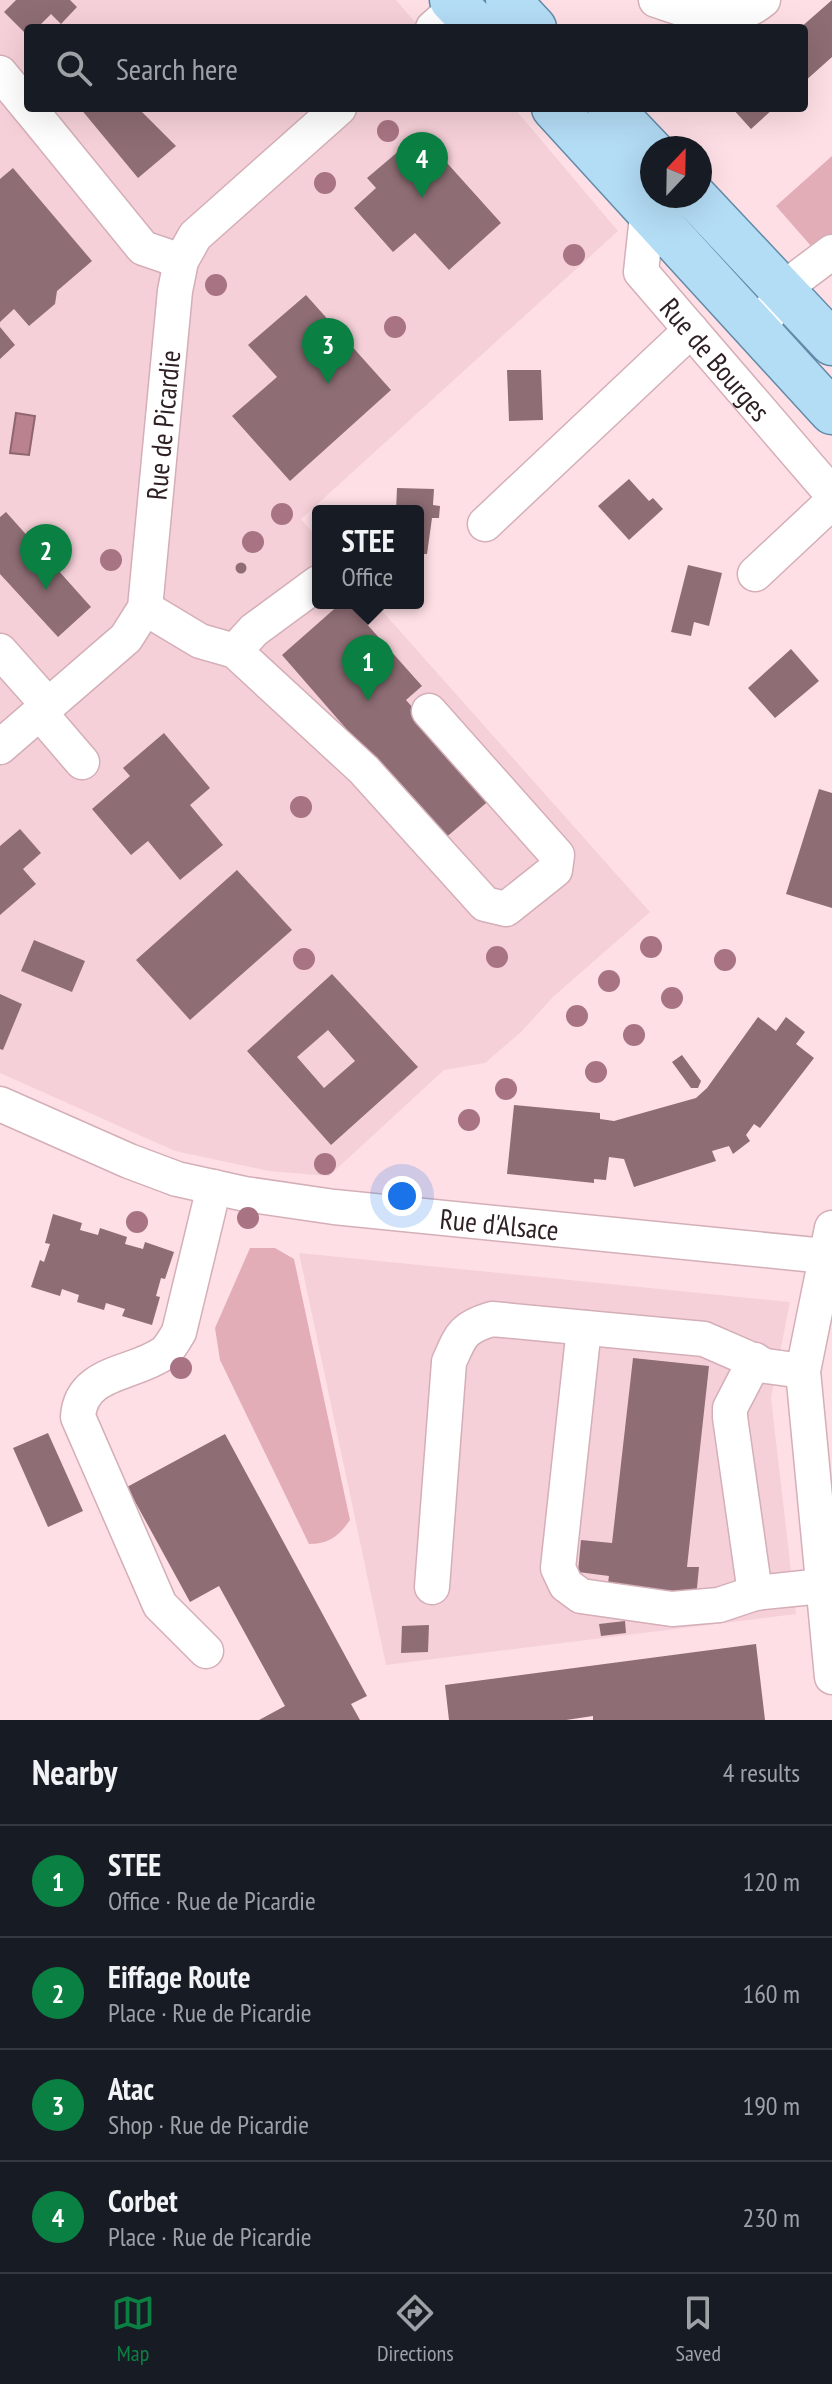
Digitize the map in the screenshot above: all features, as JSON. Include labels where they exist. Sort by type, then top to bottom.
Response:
[{"type":"main road","points":[[508,0],[530,24]]},
{"type":"main road","points":[[558,112],[640,199]]},
{"type":"main road","points":[[614,112],[640,139]]},
{"type":"main road","points":[[649,208],[832,412]]},
{"type":"main road","points":[[706,208],[814,313]]},
{"type":"street","points":[[656,0],[709,18],[749,12],[763,0]]},
{"type":"street","points":[[0,73],[24,103]]},
{"type":"street","points":[[31,112],[143,248],[181,261]]},
{"type":"street","name":"Rue de Picardie","points":[[0,747],[126,638],[145,608],[175,291],[181,261],[195,236],[334,112]]},
{"type":"street","name":"Rue de Bourges","points":[[648,208],[641,272],[832,494]]},
{"type":"street","points":[[759,331],[814,313],[832,252]]},
{"type":"street","points":[[485,524],[691,330]]},
{"type":"street","points":[[755,574],[832,502]]},
{"type":"street","points":[[235,651],[254,630],[312,587]]},
{"type":"street","points":[[145,608],[200,641],[235,651],[364,770],[485,904],[506,909],[555,870],[557,855],[429,711]]},
{"type":"street","points":[[0,651],[82,762]]},
{"type":"street","name":"Rue d'Alsace","points":[[0,1104],[129,1161],[177,1179],[214,1187],[334,1207],[830,1252]]},
{"type":"street","points":[[206,1651],[160,1605],[78,1417],[79,1401],[87,1388],[166,1352],[179,1332],[214,1187]]},
{"type":"street","points":[[830,1252],[803,1371],[832,1677]]},
{"type":"street","points":[[432,1587],[449,1362],[460,1337],[469,1326],[492,1319],[704,1339],[766,1366],[803,1371]]},
{"type":"street","points":[[584,1328],[558,1568],[566,1585],[581,1596],[672,1609],[719,1605],[755,1593],[822,1586]]},
{"type":"street","points":[[755,1360],[730,1408],[755,1593]]},
{"type":"shaded area","points":[[0,0],[396,0],[417,24],[24,24],[24,112],[517,112],[618,231],[316,505],[312,505],[312,509],[301,519],[312,532],[312,609],[380,609],[650,912],[553,997],[521,1032],[485,1063],[444,1070],[329,1176],[269,1171],[175,1151],[0,1073]]},
{"type":"shaded area","points":[[832,156],[832,270],[776,206]]},
{"type":"shaded area","points":[[16,413],[35,416],[29,455],[10,453]]},
{"type":"shaded area","points":[[250,1248],[275,1248],[294,1259],[350,1520],[328,1541],[309,1544],[220,1360],[215,1328]]},
{"type":"shaded area","points":[[299,1253],[790,1302],[771,1398],[796,1614],[386,1665]]},
{"type":"building","points":[[16,0],[70,0],[77,7],[61,24],[51,14],[41,24],[24,24],[24,32],[4,12]]},
{"type":"building","points":[[832,0],[832,57],[808,78],[808,24],[805,24]]},
{"type":"building","points":[[83,112],[142,112],[176,146],[138,178]]},
{"type":"building","points":[[736,112],[770,112],[751,129]]},
{"type":"building","points":[[420,133],[501,223],[449,270],[415,233],[393,252],[354,208],[376,188],[367,178]]},
{"type":"building","points":[[13,168],[92,261],[57,291],[55,304],[29,326],[14,309],[0,322],[0,179]]},
{"type":"building","points":[[306,295],[391,390],[290,481],[232,416],[277,377],[248,345]]},
{"type":"building","points":[[0,327],[15,345],[0,359]]},
{"type":"building","points":[[507,370],[541,370],[543,420],[509,421]]},
{"type":"building","points":[[629,479],[649,501],[653,498],[663,509],[629,540],[598,506]]},
{"type":"building","points":[[397,488],[434,489],[433,505],[440,506],[439,518],[432,518],[427,554],[424,554],[424,505],[396,505]]},
{"type":"building","points":[[6,512],[91,607],[58,637],[0,574],[0,517]]},
{"type":"building","points":[[241,563],[246,568],[241,573],[236,568]]},
{"type":"building","points":[[688,565],[722,573],[709,626],[694,622],[691,636],[671,632]]},
{"type":"building","points":[[334,609],[353,609],[422,686],[406,700],[492,798],[443,840],[282,655]]},
{"type":"building","points":[[791,649],[819,681],[775,718],[748,688]]},
{"type":"building","points":[[164,733],[210,788],[190,805],[223,845],[180,880],[148,841],[131,855],[92,809],[130,776],[123,768]]},
{"type":"building","points":[[819,789],[832,793],[832,908],[786,894]]},
{"type":"building","points":[[20,829],[41,853],[23,869],[36,884],[0,915],[0,846]]},
{"type":"building","points":[[237,870],[292,930],[190,1020],[136,960]]},
{"type":"building","points":[[34,940],[85,961],[72,992],[21,971]]},
{"type":"building","points":[[332,974],[418,1067],[331,1145],[247,1051]],"holes":[[[328,1030],[355,1061],[324,1088],[297,1057]]]},
{"type":"building","points":[[0,994],[22,1004],[3,1050],[0,1049]]},
{"type":"building","points":[[758,1017],[776,1031],[786,1017],[805,1032],[796,1044],[814,1058],[760,1128],[754,1124],[746,1135],[750,1141],[733,1154],[729,1146],[712,1151],[716,1161],[634,1187],[624,1159],[609,1157],[606,1180],[594,1179],[594,1183],[507,1174],[514,1105],[600,1113],[600,1119],[614,1121],[696,1098],[707,1088]]},
{"type":"building","points":[[682,1055],[701,1081],[698,1088],[691,1088],[672,1062]]},
{"type":"building","points":[[53,1214],[82,1223],[80,1230],[98,1235],[100,1228],[127,1237],[125,1244],[143,1249],[145,1242],[174,1252],[165,1279],[161,1278],[156,1296],[160,1297],[152,1325],[122,1316],[125,1309],[106,1303],[104,1310],[77,1302],[79,1295],[62,1289],[60,1296],[31,1287],[40,1260],[44,1262],[50,1244],[45,1243]]},
{"type":"building","points":[[633,1358],[709,1366],[687,1567],[699,1567],[696,1598],[607,1590],[609,1576],[578,1572],[581,1540],[612,1543]]},
{"type":"building","points":[[48,1433],[83,1511],[48,1527],[13,1448]]},
{"type":"building","points":[[225,1434],[367,1696],[351,1704],[360,1720],[259,1720],[285,1706],[219,1586],[190,1602],[127,1487]]},
{"type":"building","points":[[625,1621],[626,1633],[601,1636],[599,1624]]},
{"type":"building","points":[[429,1625],[428,1652],[401,1653],[402,1626]]},
{"type":"building","points":[[756,1644],[765,1720],[593,1720],[593,1716],[566,1720],[449,1720],[445,1685]]},
{"type":"place","name":"Corbet","points":[[422,198]]},
{"type":"place","name":"Atac","points":[[328,384]]},
{"type":"place","name":"Eiffage Route","points":[[46,590]]},
{"type":"place","name":"STEE","points":[[368,701]]}]
